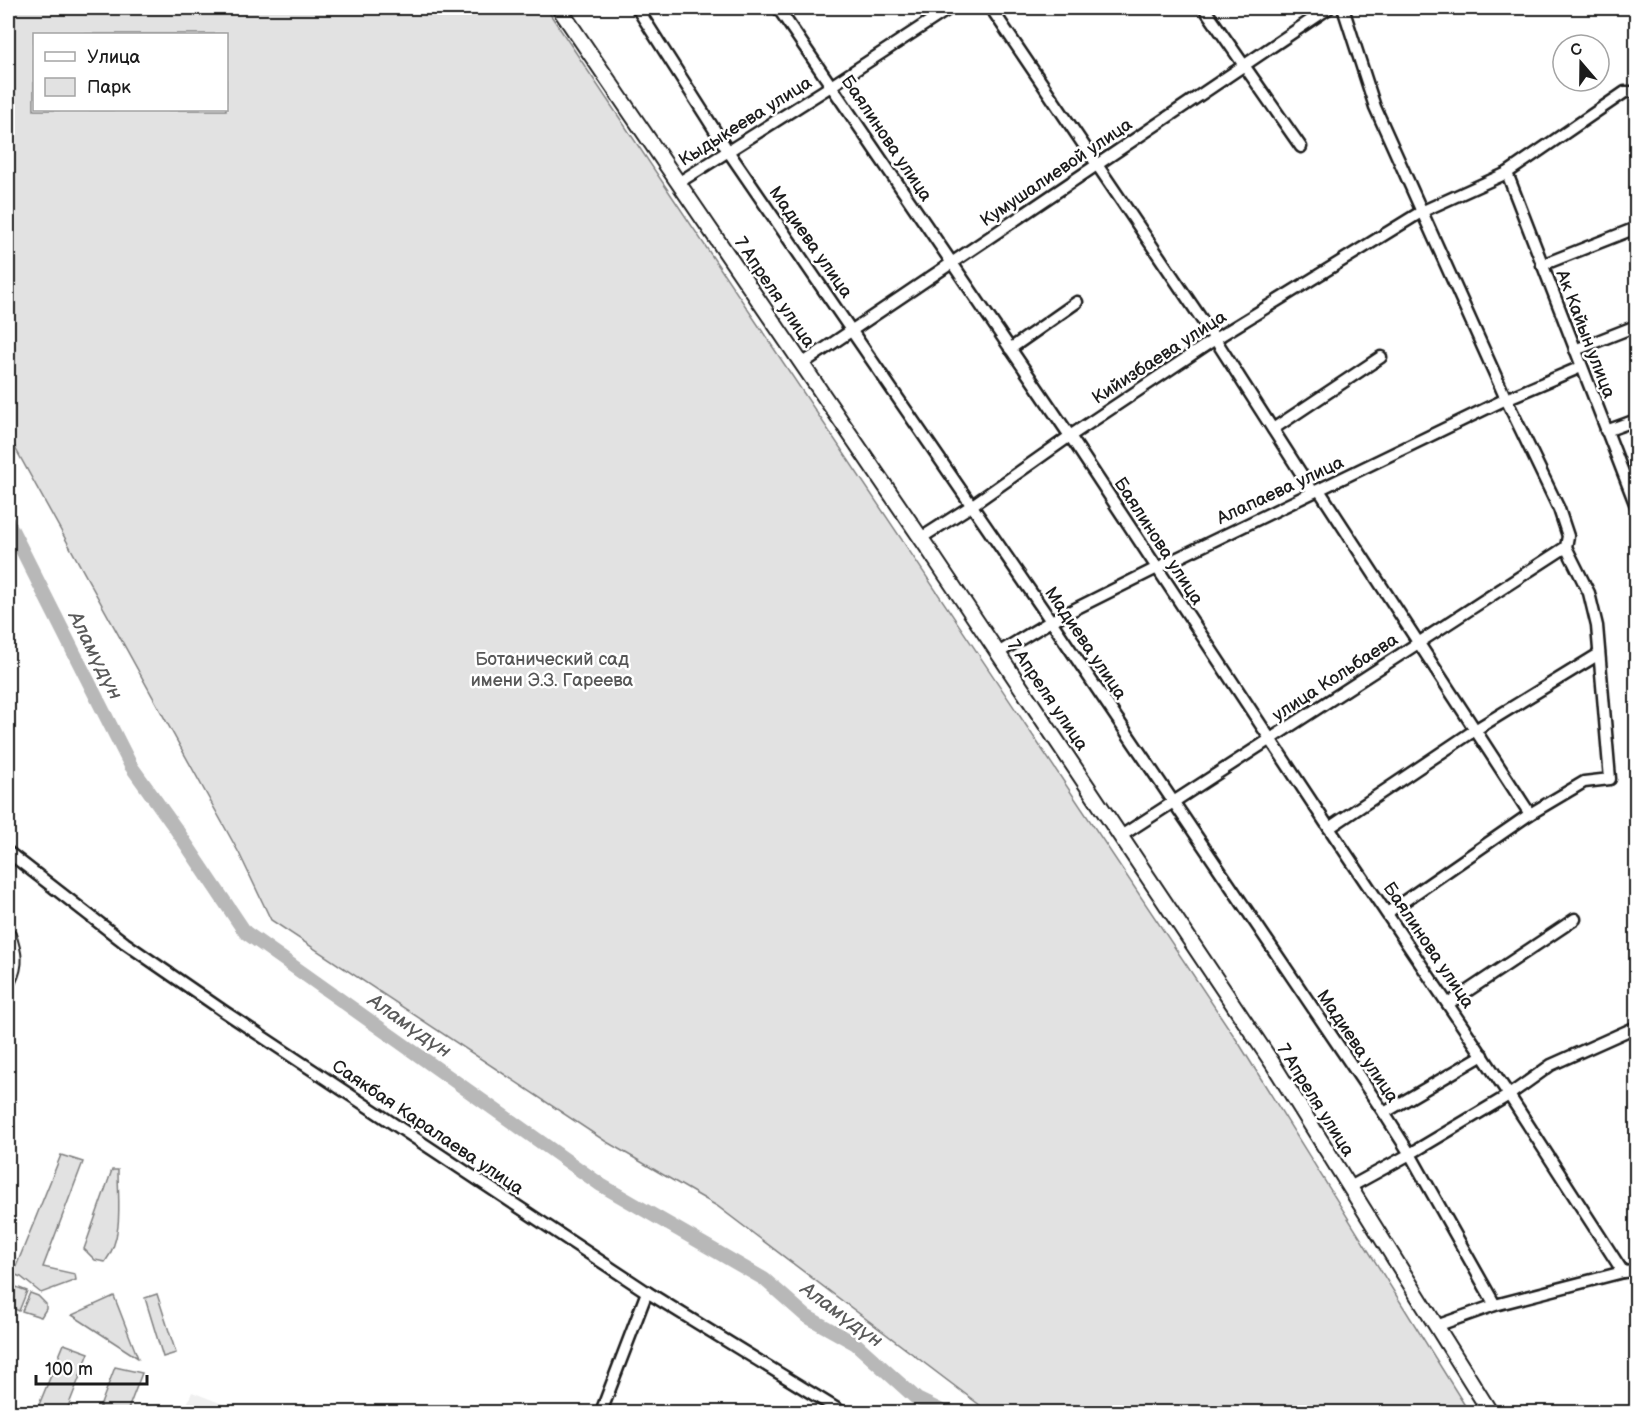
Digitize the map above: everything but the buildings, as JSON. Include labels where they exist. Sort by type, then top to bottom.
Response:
[{"type":"main road","name":"7 Апреля улица","points":[[559,8],[921,538],[1273,1064],[1490,1413]]},
{"type":"main road","points":[[8,935],[15,959],[8,981]]},
{"type":"street","name":"Мадиева улица","points":[[637,8],[728,151],[1051,621],[1384,1113],[1410,1154],[1495,1305]]},
{"type":"street","name":"Баялинова улица","points":[[778,8],[1070,436],[1329,828],[1483,1055],[1623,1272]]},
{"type":"street","name":"Кыдыкеева улица","points":[[678,183],[950,8]]},
{"type":"street","points":[[991,8],[1098,164],[1530,814]]},
{"type":"street","points":[[1204,8],[1301,147]]},
{"type":"street","name":"Кумушалиевой улица","points":[[802,364],[1329,8]]},
{"type":"street","points":[[1343,8],[1375,107],[1506,399],[1559,509],[1568,536],[1566,547],[1589,593],[1598,626],[1610,779],[1584,782],[1530,814],[1388,913]]},
{"type":"street","name":"Кийизбаева улица","points":[[921,538],[1215,339],[1421,212],[1507,173],[1625,92],[1636,92]]},
{"type":"street","name":"Ак Кайын улица","points":[[1507,173],[1636,506]]},
{"type":"street","points":[[1542,265],[1636,228]]},
{"type":"street","points":[[1010,349],[1077,302]]},
{"type":"street","points":[[1575,350],[1636,326]]},
{"type":"street","points":[[1273,429],[1382,357]]},
{"type":"street","name":"Алапаева улица","points":[[998,653],[1051,621],[1157,567],[1506,399],[1581,367]]},
{"type":"street","points":[[1606,431],[1636,420]]},
{"type":"street","name":"улица Кольбаева","points":[[1121,836],[1566,547]]},
{"type":"street","points":[[1329,828],[1474,730],[1599,654]]},
{"type":"street","name":"Саякбая Каралаева улица","points":[[8,852],[125,943],[184,985],[647,1292],[842,1413]]},
{"type":"street","points":[[1448,1004],[1575,919]]},
{"type":"street","points":[[1350,1187],[1509,1095],[1551,1065],[1636,1028]]},
{"type":"street","points":[[1384,1113],[1483,1055]]},
{"type":"street","points":[[1436,1326],[1495,1305],[1623,1272],[1636,1271]]},
{"type":"street","points":[[601,1413],[647,1292]]},
{"type":"shaded area","points":[[192,1392],[243,1412],[184,1412]]},
{"type":"green space","name":"Ботанический сад имени Э.З. Гареева","points":[[8,8],[546,8],[1240,1045],[1469,1412],[989,1412],[717,1206],[605,1141],[271,920],[239,853],[8,435]]},
{"type":"green space","points":[[61,1155],[83,1162],[43,1267],[75,1274],[76,1280],[41,1293],[21,1277],[13,1274]]},
{"type":"green space","points":[[112,1170],[118,1170],[119,1218],[115,1241],[105,1262],[95,1260],[84,1249]]},
{"type":"green space","points":[[8,1284],[27,1291],[19,1311],[8,1306]]},
{"type":"green space","points":[[30,1293],[38,1296],[46,1304],[41,1317],[22,1311]]},
{"type":"green space","points":[[157,1294],[176,1353],[163,1357],[145,1298]]},
{"type":"green space","points":[[114,1296],[138,1358],[72,1315]]},
{"type":"green space","points":[[64,1344],[89,1353],[66,1412],[36,1412]]},
{"type":"green space","points":[[115,1367],[142,1373],[127,1412],[98,1412]]},
{"type":"waterway","name":"Аламүдүн","points":[[8,522],[131,766],[245,932],[601,1185],[764,1279],[806,1316],[856,1344],[917,1399],[944,1412]]}]
